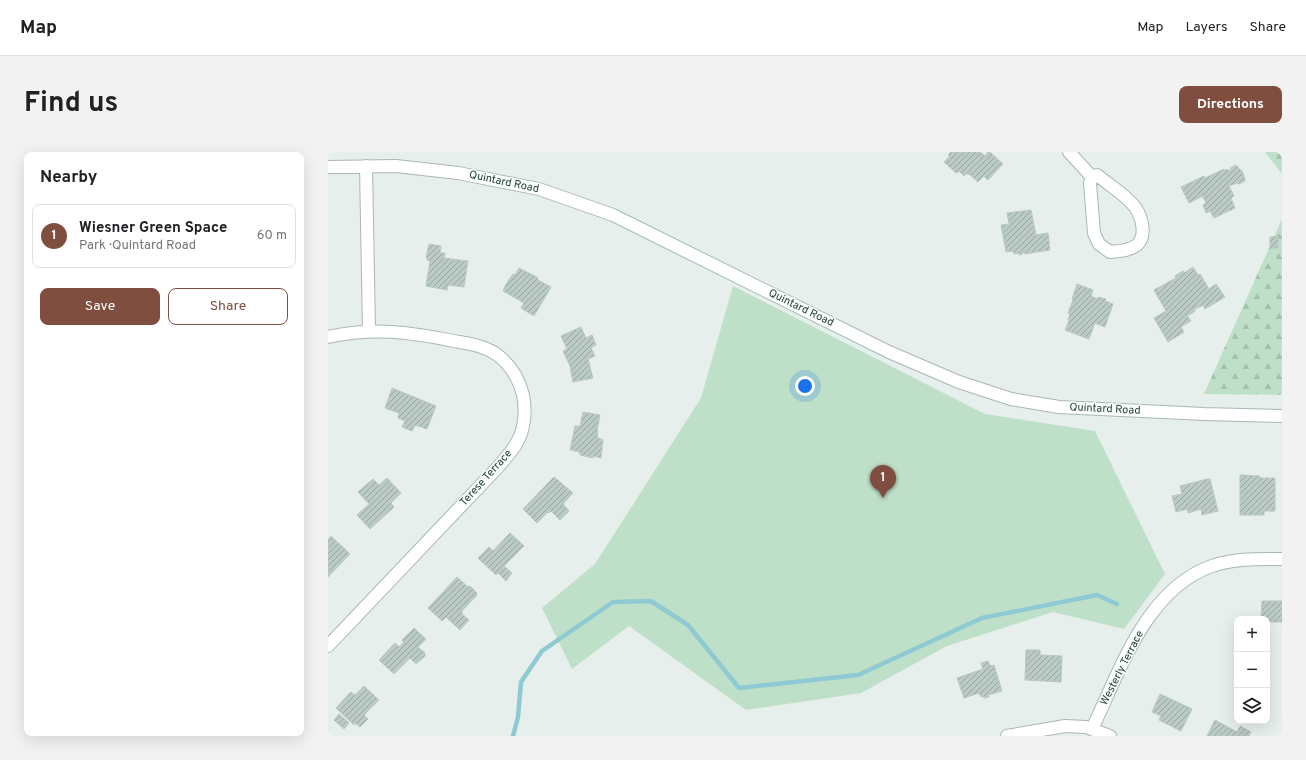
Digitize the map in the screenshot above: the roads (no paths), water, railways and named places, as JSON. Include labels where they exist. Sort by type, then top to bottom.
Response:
[{"type":"street","points":[[1069,152],[1092,177]]},
{"type":"street","points":[[366,166],[369,331]]},
{"type":"street","name":"Quintard Road","points":[[328,167],[396,166],[458,173],[539,188],[605,212],[889,352],[959,382],[1011,399],[1059,407],[1282,416]]},
{"type":"street","points":[[1097,175],[1135,207],[1142,220],[1142,235],[1137,245],[1126,250],[1110,252],[1099,244],[1094,233],[1090,183],[1092,177],[1097,175]]},
{"type":"street","name":"Terese Terrace","points":[[328,337],[350,332],[369,331],[421,335],[481,346],[499,356],[513,370],[520,384],[524,401],[524,423],[518,442],[499,466],[328,646]]},
{"type":"street","name":"Westerly Terrace","points":[[1092,729],[1133,642],[1151,614],[1166,596],[1195,573],[1213,566],[1252,558],[1282,558]]},
{"type":"street","points":[[1007,736],[1065,726],[1086,727],[1110,736]]},
{"type":"waterway","points":[[513,736],[518,717],[521,682],[542,651],[613,602],[651,601],[688,625],[739,688],[858,675],[982,618],[1097,595],[1117,604]]},
{"type":"place","name":"Wiesner Green Space","points":[[883,498]]}]
